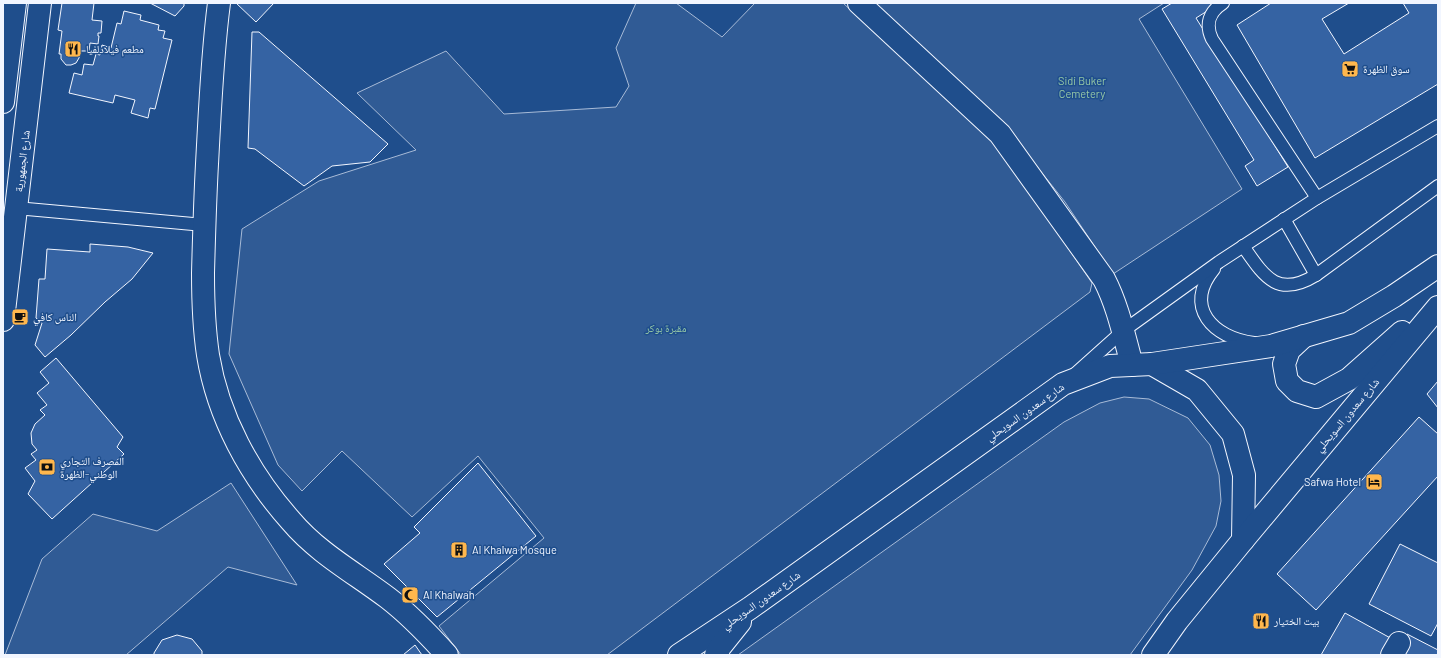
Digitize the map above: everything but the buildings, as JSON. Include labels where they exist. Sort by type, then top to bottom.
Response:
[{"type":"main road","points":[[4,91],[15,3]]},
{"type":"main road","name":"شارع الجمهورية","points":[[3,320],[40,3]]},
{"type":"main road","points":[[219,3],[214,40],[204,225],[203,320],[208,357],[217,394],[230,429],[247,462],[268,494],[292,523],[319,548],[388,598],[424,630],[448,655]]},
{"type":"main road","points":[[859,3],[1000,134],[1104,280],[1114,300],[1123,331],[1142,364],[1197,390],[1233,434],[1244,475],[1243,540]]},
{"type":"main road","name":"شارع سعدون السويحلي","points":[[679,655],[750,608],[1063,384],[1110,366],[1142,364],[1271,346],[1349,323],[1394,296],[1438,266]]},
{"type":"main road","points":[[1304,336],[1289,350],[1284,364],[1287,381],[1297,391],[1316,397],[1348,380],[1438,300]]},
{"type":"main road","name":"شارع سعدون السويحلي","points":[[1153,655],[1177,621],[1243,540],[1438,307]]},
{"type":"main road","points":[[716,655],[720,647],[750,608]]},
{"type":"lane","points":[[1223,3],[1217,7],[1209,19],[1208,26],[1212,39],[1317,198]]},
{"type":"lane","points":[[1063,384],[1123,331],[1219,262],[1317,198],[1438,126]]},
{"type":"lane","points":[[1243,246],[1260,270],[1268,278],[1277,283],[1297,285],[1316,276],[1438,186]]},
{"type":"lane","points":[[16,208],[204,225]]},
{"type":"lane","points":[[1284,219],[1316,276]]},
{"type":"lane","points":[[1219,262],[1209,274],[1202,288],[1200,301],[1204,316],[1214,327],[1229,336],[1247,342],[1271,346]]},
{"type":"green space","name":"مقبرة بوكر","points":[[636,3],[676,3],[722,37],[755,3],[843,3],[995,142],[1092,283],[1090,292],[607,655],[461,655],[439,626],[544,538],[478,456],[412,517],[342,451],[302,491],[278,465],[229,354],[242,229],[319,181],[416,150],[357,93],[446,51],[504,114],[616,107],[629,86],[616,48]]},
{"type":"green space","name":"Sidi Buker Cemetery","points":[[871,3],[1164,3],[1139,19],[1242,189],[1113,274],[1065,202],[1000,120]]},
{"type":"green space","points":[[1124,397],[1149,399],[1188,418],[1210,445],[1219,475],[1221,501],[1216,526],[1192,570],[1130,655],[738,655],[1064,422],[1100,403]]},
{"type":"green space","points":[[231,483],[297,585],[228,567],[126,655],[5,655],[42,559],[93,514],[157,531]]},
{"type":"place","name":"مطعم فيلادلفيا","points":[[73,49]]},
{"type":"place","name":"سوق الظهرة","points":[[1350,69]]},
{"type":"place","name":"الناس كافي","points":[[20,317]]},
{"type":"place","name":"المصرف التجاري الوطني-الظهرة","points":[[47,467]]},
{"type":"place","name":"Safwa Hotel","points":[[1374,482]]},
{"type":"place","name":"Al Khalwa Mosque","points":[[459,550]]},
{"type":"place","name":"Al Khalwah","points":[[410,595]]},
{"type":"place","name":"بيت الختيار","points":[[1261,621]]}]
